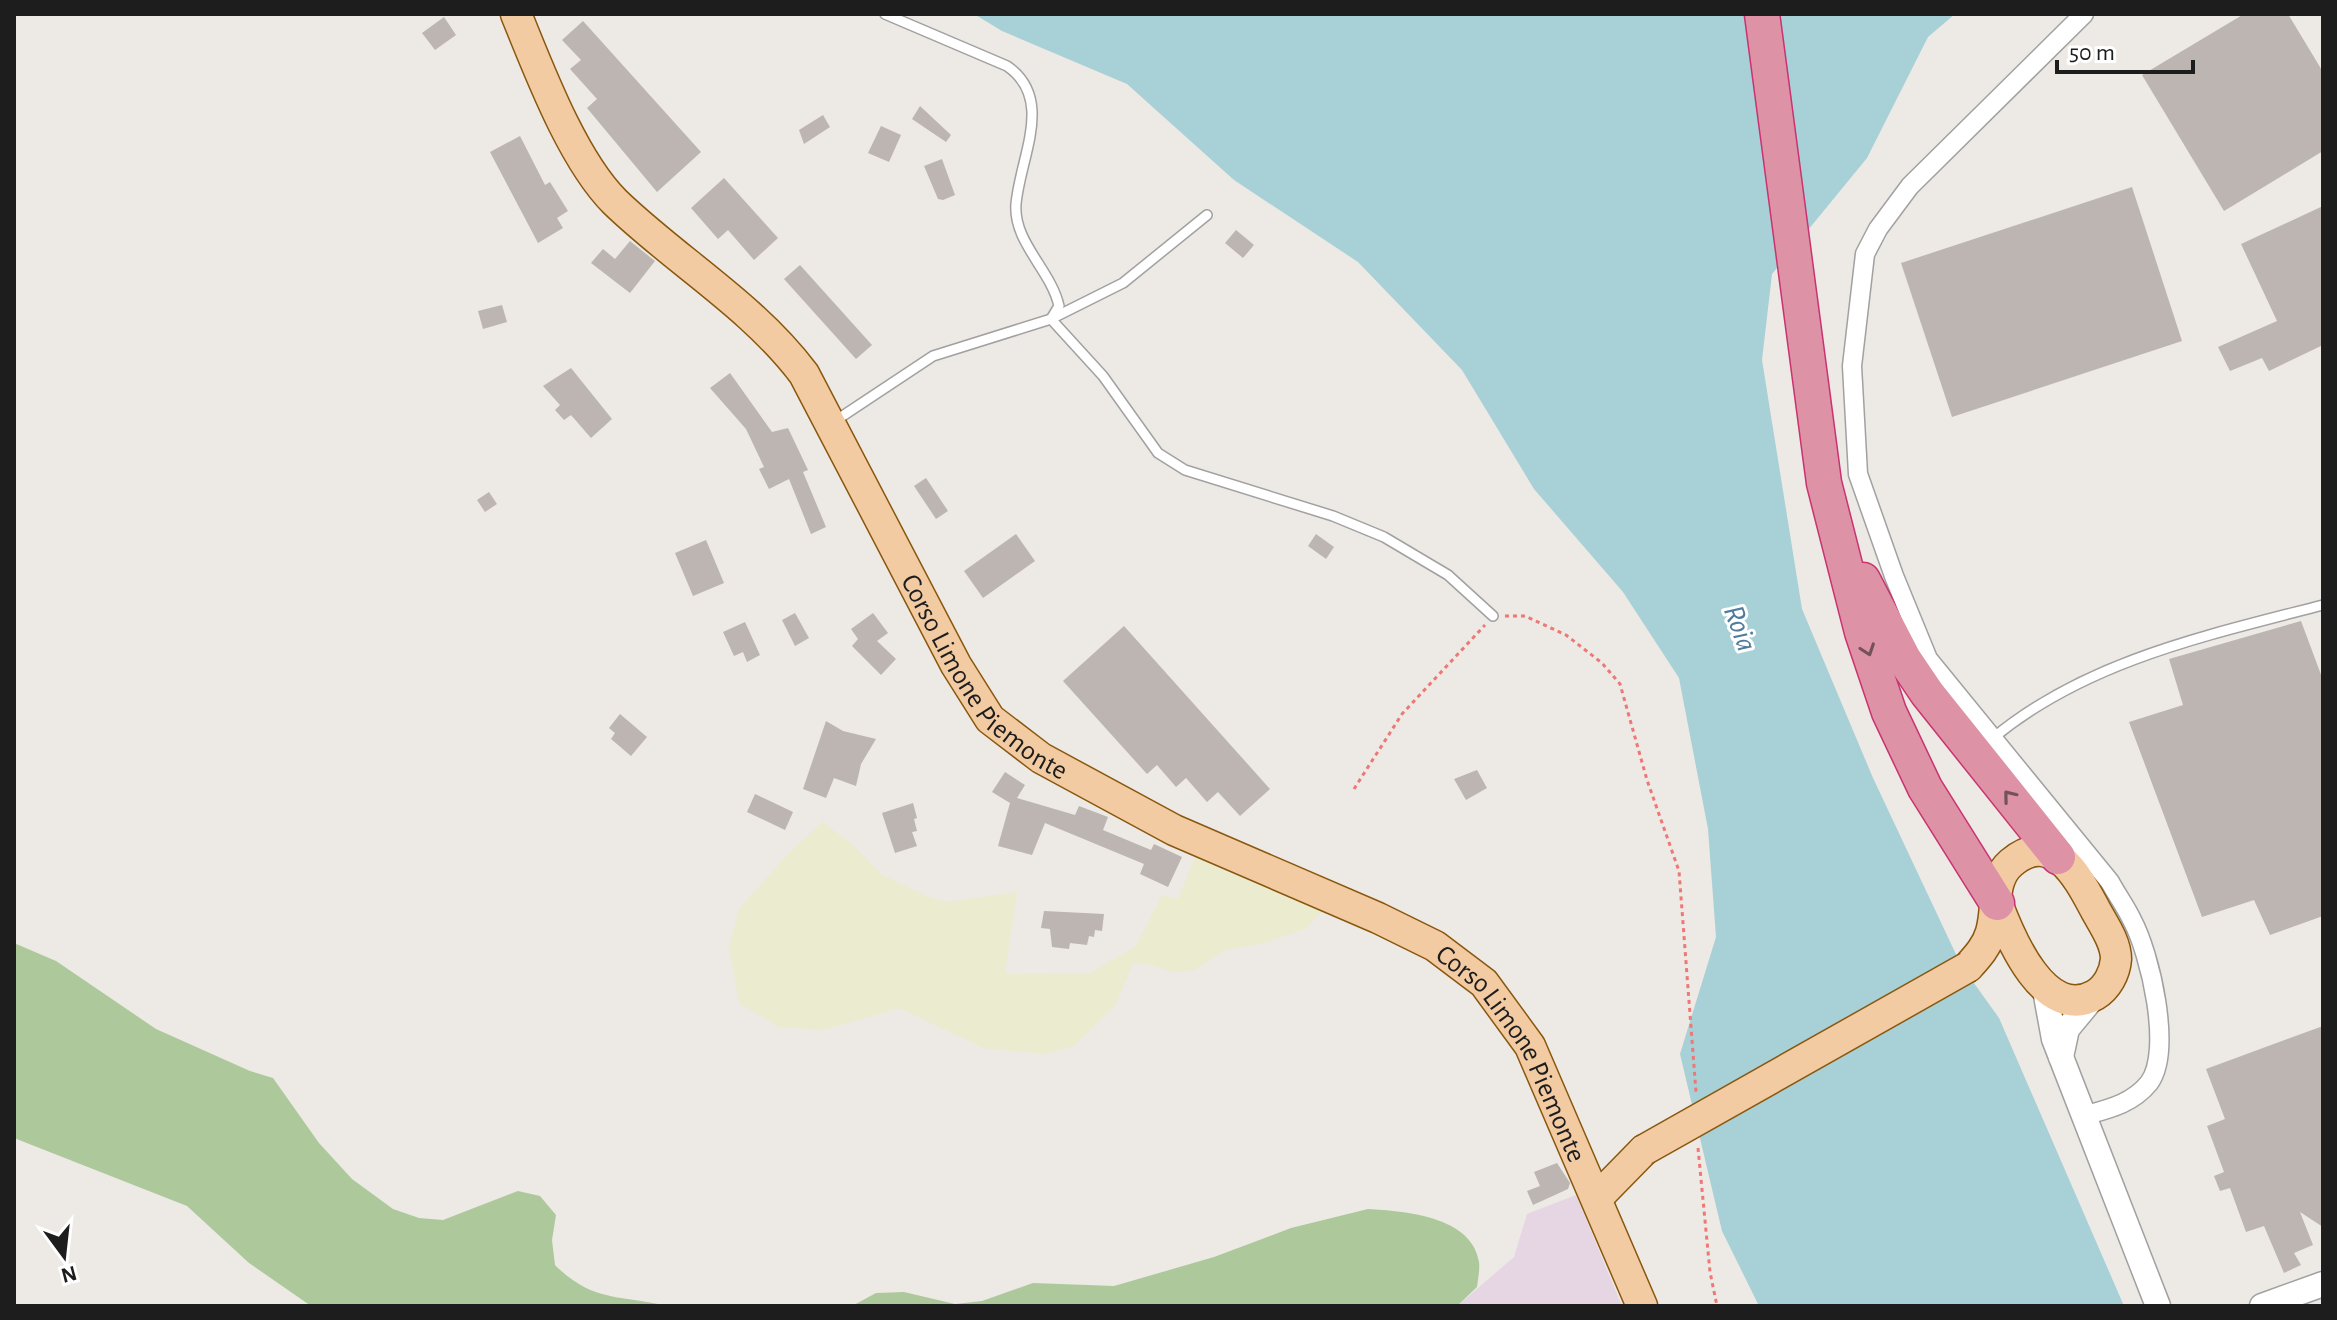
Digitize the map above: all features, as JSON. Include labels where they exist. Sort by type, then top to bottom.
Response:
[{"type":"highway","points":[[1762,14],[1824,483],[1862,632],[1889,712],[1925,788],[1997,903]]},
{"type":"highway","points":[[1834,521],[1885,624],[1927,693],[2058,857]]},
{"type":"main road","name":"Corso Limone Piemonte","points":[[516,14],[579,150],[613,200],[779,341],[804,374],[956,665],[990,719],[1041,758],[1174,830],[1378,918],[1435,946],[1484,983],[1530,1046],[1591,1181],[1642,1306]]},
{"type":"main road","points":[[1591,1181],[1968,967],[1984,948],[1997,903],[1999,881],[2013,861],[2033,853],[2058,857],[2074,871],[2114,947],[2113,974],[2096,994],[2070,1000],[2009,967],[1968,967]]},
{"type":"main road","points":[[1997,903],[2041,985]]},
{"type":"street","points":[[2083,1116],[2129,1100],[2149,1082],[2159,1065],[2160,1043],[2149,974],[2134,922],[2110,882],[1928,659],[1894,576],[1858,474],[1852,366],[1865,254],[1878,229],[1910,186],[2084,14]]},
{"type":"street","points":[[2041,985],[2061,1057],[2158,1306]]},
{"type":"street","points":[[2061,1057],[2067,1029],[2096,994]]},
{"type":"street","points":[[2262,1306],[2323,1284]]},
{"type":"lane","points":[[885,14],[1007,66],[1023,77],[1031,97],[1032,117],[1016,207],[1032,254],[1054,284],[1059,306],[1051,319]]},
{"type":"lane","points":[[832,423],[933,356],[1051,319],[1123,283],[1207,215]]},
{"type":"lane","points":[[1051,319],[1103,376],[1158,453],[1185,470],[1333,516],[1384,537],[1448,575],[1493,616]]},
{"type":"lane","points":[[1992,739],[2022,714],[2160,647],[2323,605]]},
{"type":"path","points":[[1354,789],[1402,714],[1493,616],[1525,616],[1566,635],[1602,663],[1620,684],[1647,780],[1679,871],[1696,1093]]},
{"type":"path","points":[[1698,1137],[1710,1272],[1717,1306]]},
{"type":"shaded area","points":[[1576,1195],[1622,1306],[1457,1306],[1514,1257],[1527,1214]]},
{"type":"green space","points":[[822,822],[851,843],[881,874],[926,896],[946,902],[1017,892],[1005,974],[1090,973],[1136,946],[1162,895],[1178,899],[1199,848],[1285,886],[1322,911],[1307,928],[1261,944],[1225,950],[1195,970],[1174,972],[1143,963],[1133,964],[1115,1006],[1074,1046],[1046,1054],[984,1048],[900,1008],[823,1030],[779,1027],[739,1003],[729,947],[739,909],[785,857]]},
{"type":"green space","points":[[14,943],[56,961],[156,1029],[250,1071],[273,1078],[319,1143],[352,1179],[393,1209],[419,1218],[443,1220],[518,1191],[540,1196],[556,1215],[552,1240],[555,1265],[568,1277],[607,1295],[668,1306],[311,1306],[249,1263],[187,1206],[14,1138]]},
{"type":"green space","points":[[1368,1209],[1434,1219],[1464,1235],[1474,1247],[1479,1262],[1477,1287],[1457,1306],[852,1306],[876,1293],[904,1292],[955,1304],[982,1301],[1033,1283],[1114,1286],[1214,1257],[1291,1228]]},
{"type":"water","name":"Roia","points":[[974,14],[1955,14],[1928,37],[1867,158],[1772,274],[1762,360],[1802,609],[1873,778],[1961,965],[1999,1018],[2124,1306],[1759,1306],[1722,1231],[1680,1054],[1716,937],[1708,829],[1679,678],[1623,592],[1534,489],[1462,370],[1358,262],[1234,180],[1127,84],[1002,31]]},
{"type":"building","points":[[2244,14],[2288,14],[2323,72],[2323,151],[2224,211],[2142,75]]},
{"type":"building","points":[[444,17],[456,35],[435,50],[422,33]]},
{"type":"building","points":[[583,21],[701,152],[657,192],[587,108],[597,99],[570,69],[581,60],[562,40]]},
{"type":"building","points":[[920,106],[951,135],[946,142],[912,119]]},
{"type":"building","points":[[823,115],[830,127],[804,144],[799,130]]},
{"type":"building","points":[[881,126],[901,135],[889,162],[868,153]]},
{"type":"building","points":[[520,136],[545,185],[550,182],[568,211],[557,218],[563,228],[538,243],[490,152]]},
{"type":"building","points":[[942,159],[955,195],[943,200],[938,199],[924,166]]},
{"type":"building","points":[[724,178],[778,238],[754,260],[728,230],[718,239],[691,208]]},
{"type":"building","points":[[2132,187],[2182,341],[1952,417],[1901,263]]},
{"type":"building","points":[[2323,206],[2323,345],[2269,371],[2262,358],[2230,371],[2218,347],[2277,321],[2241,244]]},
{"type":"building","points":[[1236,230],[1254,245],[1243,258],[1225,243]]},
{"type":"building","points":[[630,241],[655,261],[630,293],[591,263],[603,249],[615,259]]},
{"type":"building","points":[[800,265],[872,345],[856,359],[784,279]]},
{"type":"building","points":[[502,305],[507,322],[483,329],[478,311]]},
{"type":"building","points":[[571,368],[612,419],[591,438],[571,415],[564,420],[555,410],[560,405],[543,386]]},
{"type":"building","points":[[730,373],[772,432],[788,428],[808,470],[803,472],[826,527],[811,534],[789,479],[769,489],[759,469],[764,467],[746,429],[710,388]]},
{"type":"building","points":[[926,478],[948,511],[936,519],[914,486]]},
{"type":"building","points":[[489,492],[497,504],[485,512],[477,500]]},
{"type":"building","points":[[1016,534],[1035,561],[983,598],[964,571]]},
{"type":"building","points":[[1316,534],[1334,547],[1326,559],[1308,546]]},
{"type":"building","points":[[706,540],[724,583],[693,596],[675,553]]},
{"type":"building","points":[[795,613],[809,638],[795,646],[782,620]]},
{"type":"building","points":[[873,613],[888,633],[877,641],[896,659],[881,675],[852,646],[858,639],[851,629]]},
{"type":"building","points":[[2301,621],[2323,680],[2323,916],[2270,935],[2254,900],[2202,917],[2129,722],[2183,705],[2169,659]]},
{"type":"building","points":[[745,622],[760,655],[747,662],[743,652],[734,656],[723,632]]},
{"type":"building","points":[[1124,626],[1270,789],[1240,816],[1218,792],[1207,802],[1186,778],[1176,787],[1157,765],[1147,774],[1063,681]]},
{"type":"building","points":[[620,714],[647,737],[631,756],[611,739],[615,733],[609,728]]},
{"type":"building","points":[[826,721],[843,731],[876,739],[861,764],[856,786],[834,778],[826,798],[803,789]]},
{"type":"building","points":[[1477,770],[1487,788],[1466,800],[1454,779]]},
{"type":"building","points":[[1005,772],[1025,785],[1017,798],[1075,815],[1079,806],[1108,817],[1103,830],[1151,850],[1154,844],[1182,857],[1168,887],[1140,874],[1144,864],[1045,823],[1032,855],[998,846],[1010,803],[992,792]]},
{"type":"building","points":[[755,794],[793,812],[785,830],[747,812]]},
{"type":"building","points":[[913,803],[917,831],[912,832],[917,846],[895,853],[882,813]]},
{"type":"building","points":[[1044,911],[1104,914],[1102,931],[1095,930],[1094,937],[1089,936],[1087,945],[1070,943],[1069,949],[1052,947],[1050,929],[1041,928]]},
{"type":"building","points":[[2323,1026],[2323,1227],[2300,1212],[2313,1245],[2294,1253],[2301,1265],[2284,1273],[2264,1226],[2246,1232],[2230,1188],[2220,1191],[2214,1176],[2224,1172],[2207,1126],[2225,1119],[2206,1069]]},
{"type":"building","points":[[1557,1163],[1570,1183],[1568,1189],[1533,1205],[1527,1191],[1540,1186],[1534,1172]]}]
